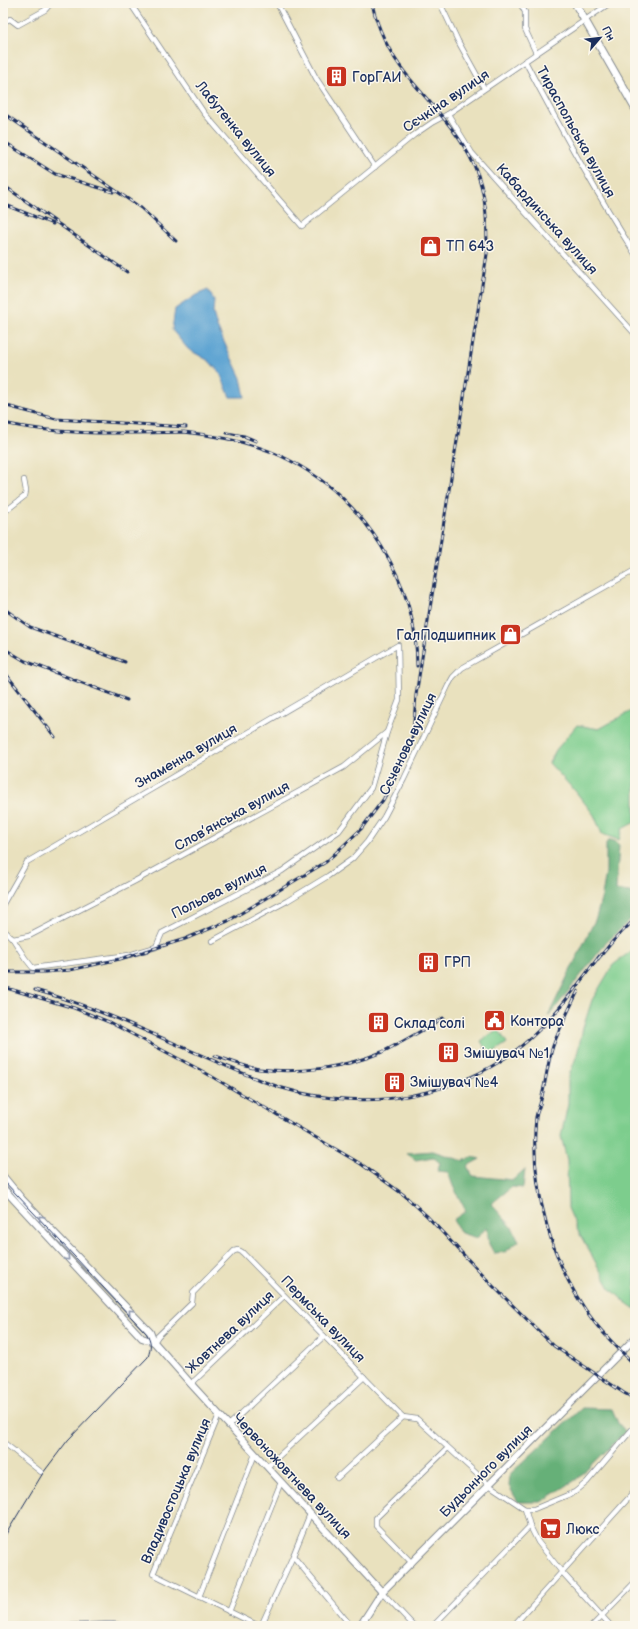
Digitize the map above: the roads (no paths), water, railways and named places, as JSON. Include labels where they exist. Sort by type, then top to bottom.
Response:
[{"type":"main road","points":[[575,3],[635,108]]},
{"type":"main road","name":"Червоножовтнева вулиця","points":[[3,1176],[22,1198],[150,1332],[154,1342],[191,1384],[382,1592]]},
{"type":"main road","name":"Червоножовтнева вулиця","points":[[3,1188],[142,1338],[154,1342]]},
{"type":"main road","name":"Будьонного вулиця","points":[[360,1626],[382,1592],[635,1338]]},
{"type":"street","points":[[3,22],[10,19],[18,25],[45,10],[51,3]]},
{"type":"street","name":"Лабутенка вулиця","points":[[130,3],[204,113],[302,226]]},
{"type":"street","points":[[277,3],[316,78],[375,167]]},
{"type":"street","points":[[440,3],[458,42],[484,88]]},
{"type":"street","points":[[520,3],[525,12],[525,29],[536,53]]},
{"type":"street","name":"Сєчкіна вулиця","points":[[302,226],[414,135],[448,114],[610,3]]},
{"type":"street","name":"Тираспольська вулиця","points":[[525,60],[561,131],[635,254]]},
{"type":"street","name":"Кабардинська вулиця","points":[[448,114],[472,153],[634,331]]},
{"type":"street","points":[[3,513],[25,496],[26,491],[24,480]]},
{"type":"street","name":"Сєченова вулиця","points":[[212,941],[287,901],[328,876],[352,859],[368,842],[384,817],[404,779],[448,686],[453,677],[462,668],[635,570]]},
{"type":"street","name":"Слов’янська вулиця","points":[[13,938],[29,936],[135,882],[344,767],[387,732],[400,700],[398,645]]},
{"type":"street","name":"Знаменна вулиця","points":[[3,904],[27,862],[398,645]]},
{"type":"street","name":"Польова вулиця","points":[[13,938],[33,968],[129,955],[156,947],[162,933],[282,871],[339,831],[371,788],[387,732]]},
{"type":"street","points":[[3,929],[13,938]]},
{"type":"street","name":"Пермська вулиця","points":[[154,1342],[158,1336],[192,1304],[193,1293],[234,1251],[238,1250],[242,1252],[403,1416],[417,1419],[489,1485],[525,1509]]},
{"type":"street","name":"Жовтнева вулиця","points":[[191,1384],[284,1296]]},
{"type":"street","points":[[229,1425],[324,1336]]},
{"type":"street","points":[[267,1467],[364,1377]]},
{"type":"street","name":"Владивостоцька вулиця","points":[[199,1597],[153,1574],[219,1415]]},
{"type":"street","points":[[337,1478],[403,1416]]},
{"type":"street","points":[[611,1626],[561,1571],[538,1542],[530,1526],[525,1509],[534,1509],[574,1492],[587,1482],[635,1426]]},
{"type":"street","points":[[3,1442],[41,1472]]},
{"type":"street","points":[[412,1563],[376,1526],[376,1518],[448,1448]]},
{"type":"street","points":[[255,1454],[199,1597],[260,1626],[293,1556],[310,1514]]},
{"type":"street","points":[[229,1612],[281,1482]]},
{"type":"street","points":[[513,1626],[561,1571],[635,1491]]},
{"type":"street","points":[[434,1626],[530,1526]]},
{"type":"street","points":[[293,1556],[351,1626]]},
{"type":"street","points":[[592,1626],[635,1582]]},
{"type":"street","name":"Червоножовтнева вулиця","points":[[382,1592],[414,1626]]},
{"type":"street","points":[[67,1626],[111,1624],[130,1626]]},
{"type":"water","points":[[208,290],[214,300],[213,313],[217,327],[241,378],[245,397],[230,397],[220,373],[209,361],[188,349],[172,330],[175,309],[196,295]]},
{"type":"tram line","points":[[3,1180],[146,1333],[150,1345],[148,1357],[68,1440],[43,1473],[3,1539]]},
{"type":"railway","points":[[3,972],[45,972],[70,970],[120,959],[185,939],[228,921],[326,862],[361,829],[383,800],[401,767],[413,735],[416,695],[487,254],[487,231],[482,187],[474,165],[452,129],[406,74],[395,58],[377,22],[372,3]]},
{"type":"railway","points":[[3,113],[141,208],[176,241]]},
{"type":"railway","points":[[3,141],[55,174],[113,192]]},
{"type":"railway","points":[[3,185],[127,272]]},
{"type":"railway","points":[[3,204],[53,224]]},
{"type":"railway","points":[[3,405],[56,419],[186,427]]},
{"type":"railway","points":[[3,423],[71,432],[184,432],[238,441],[264,449],[289,460],[316,477],[341,497],[362,520],[381,546],[396,574],[408,603],[415,634],[417,666]]},
{"type":"railway","points":[[227,433],[244,436],[256,441]]},
{"type":"railway","points":[[3,608],[30,627],[125,662]]},
{"type":"railway","points":[[3,648],[25,661],[127,700]]},
{"type":"railway","points":[[3,670],[55,737]]},
{"type":"railway","points":[[598,959],[613,941],[635,919]]},
{"type":"railway","points":[[35,990],[93,1009],[262,1081],[297,1092],[334,1098],[371,1100],[408,1096],[445,1087],[479,1073],[511,1054],[540,1029],[556,1012],[601,954]]},
{"type":"railway","points":[[3,987],[74,1008],[109,1022],[204,1072],[361,1164],[404,1195],[427,1216],[493,1286],[554,1346],[635,1399]]},
{"type":"railway","points":[[578,991],[553,1046],[543,1093],[536,1117],[536,1170],[540,1198],[556,1252],[580,1301],[600,1329],[635,1365]]},
{"type":"railway","points":[[215,1056],[259,1069],[290,1071],[337,1066],[367,1058],[382,1052],[443,1018]]},
{"type":"place","name":"ГорГАИ","points":[[337,77]]},
{"type":"place","name":"ТП 643","points":[[430,246]]},
{"type":"place","name":"ГалПодшипник","points":[[511,635]]},
{"type":"place","name":"ГРП","points":[[428,962]]},
{"type":"place","name":"Контора","points":[[495,1021]]},
{"type":"place","name":"Склад солі","points":[[378,1023]]},
{"type":"place","name":"Змішувач №1","points":[[448,1053]]},
{"type":"place","name":"Змішувач №4","points":[[395,1082]]},
{"type":"place","name":"Люкс","points":[[550,1529]]}]
